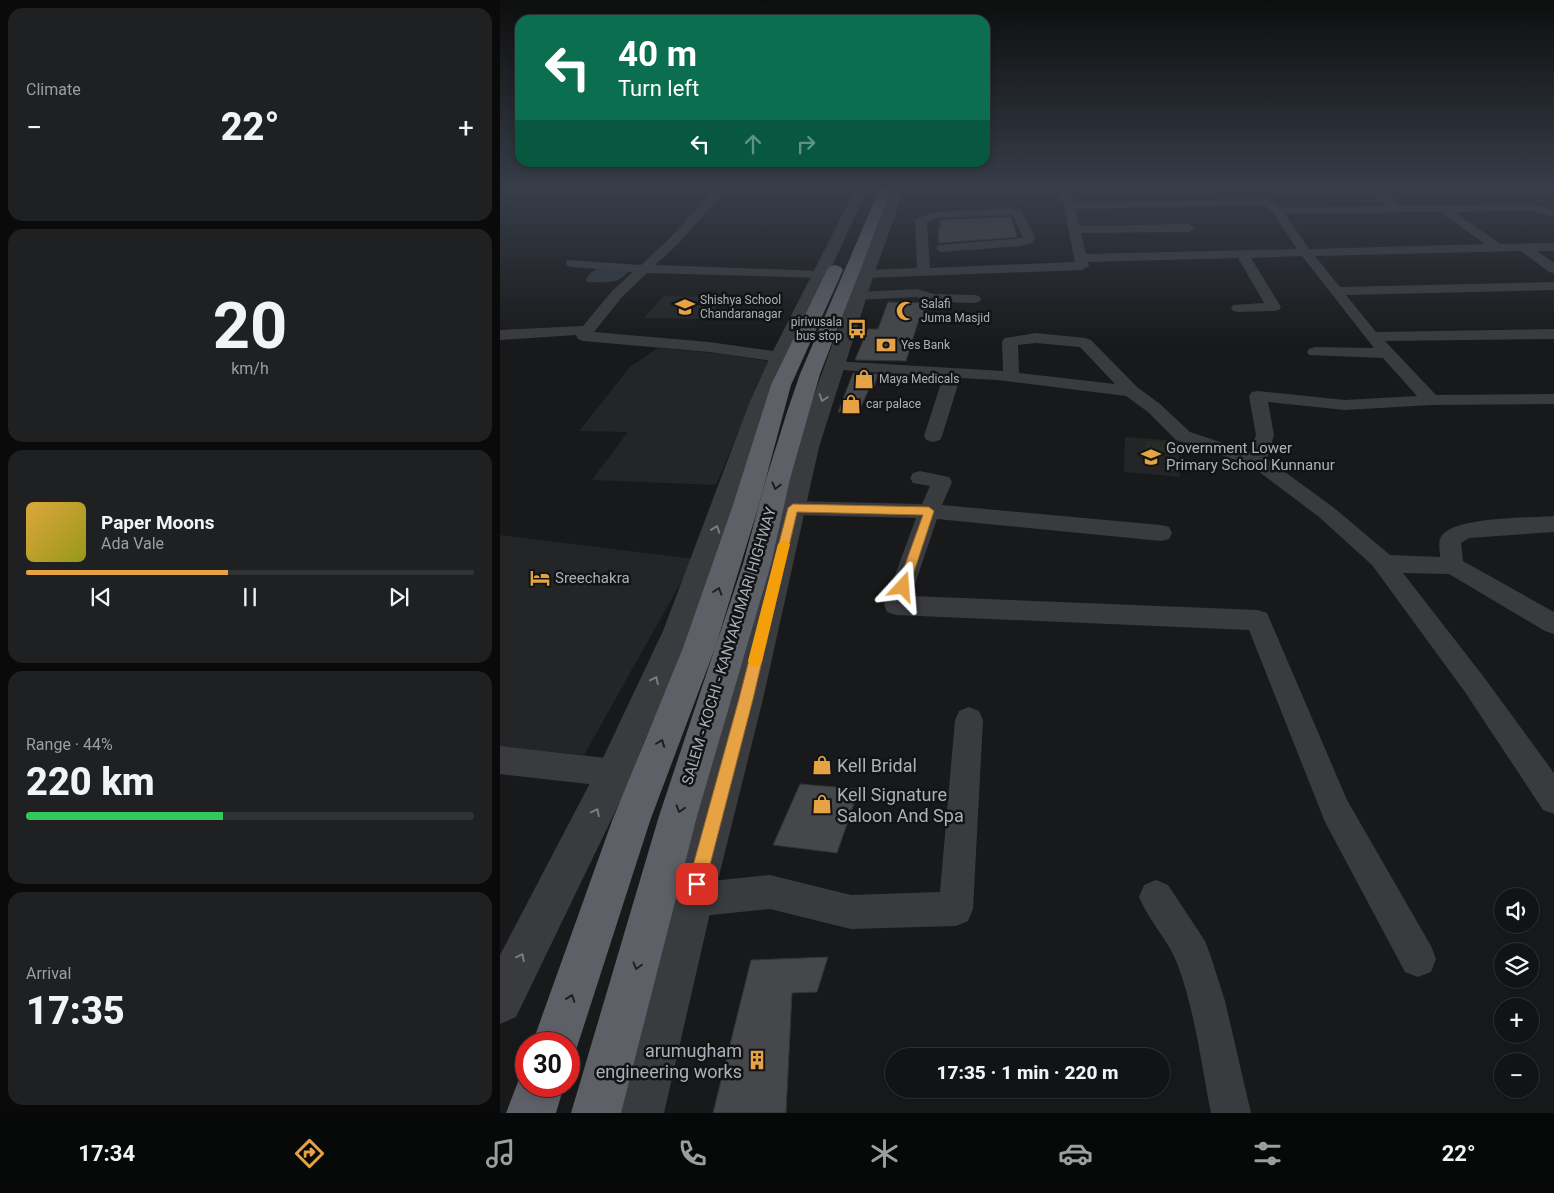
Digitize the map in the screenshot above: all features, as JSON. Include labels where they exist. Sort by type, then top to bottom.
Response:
[{"type":"highway","name":"SALEM - KOCHI - KANYAKUMARI HIGHWAY","points":[[559,1032],[631,821],[699,648],[745,508],[781,385],[847,240]]},
{"type":"highway","name":"SALEM - KOCHI - KANYAKUMARI HIGHWAY","points":[[596,1113],[678,816],[757,564],[778,479],[800,405],[853,240]]},
{"type":"highway","points":[[531,1113],[536,1097]]},
{"type":"street","points":[[675,240],[617,294],[583,336],[709,347],[774,350]]},
{"type":"street","points":[[500,1001],[615,773],[627,742],[678,631],[760,404],[774,350],[841,240]]},
{"type":"street","points":[[639,1113],[692,900],[746,699],[807,448],[879,240]]},
{"type":"street","points":[[923,240],[924,272]]},
{"type":"street","points":[[942,248],[1028,240]]},
{"type":"street","points":[[862,285],[924,272],[1082,266],[1075,240]]},
{"type":"street","points":[[1197,240],[1207,255]]},
{"type":"street","points":[[1297,240],[1372,337],[1430,400]]},
{"type":"street","points":[[1487,240],[1498,248]]},
{"type":"street","points":[[1080,258],[1554,246]]},
{"type":"street","points":[[1524,247],[1554,269]]},
{"type":"street","points":[[1238,308],[1274,307],[1242,254]]},
{"type":"street","points":[[572,264],[643,269],[821,275]]},
{"type":"street","points":[[862,285],[917,293],[933,298],[974,299]]},
{"type":"street","points":[[1336,291],[1554,286]]},
{"type":"street","points":[[500,335],[587,330]]},
{"type":"street","points":[[1372,337],[1554,334]]},
{"type":"street","points":[[1011,377],[1010,341],[1036,338],[1085,343],[1131,391],[1154,408],[1183,436],[1257,462],[1326,512],[1384,564],[1474,684],[1554,799]]},
{"type":"street","points":[[1315,352],[1386,352]]},
{"type":"street","points":[[834,366],[953,372],[1131,391]]},
{"type":"street","points":[[933,436],[953,372]]},
{"type":"street","points":[[1257,462],[1265,435],[1258,396],[1345,405],[1430,400],[1554,399]]},
{"type":"street","points":[[920,478],[942,482],[929,511],[896,606],[1258,620],[1336,811],[1418,960]]},
{"type":"street","points":[[793,508],[929,511],[1161,533]]},
{"type":"street","points":[[1452,566],[1450,540],[1464,531],[1554,524]]},
{"type":"street","points":[[1384,564],[1452,566],[1468,573],[1554,624]]},
{"type":"street","points":[[692,900],[770,892],[851,912],[956,909],[969,720]]},
{"type":"street","points":[[500,760],[615,773]]},
{"type":"street","points":[[1156,897],[1192,954],[1207,1001],[1231,1113]]},
{"type":"shaded area","points":[[604,268],[629,270],[621,279],[616,281],[587,282],[586,279],[591,273]]},
{"type":"shaded area","name":"Shishya School Chandaranagar","points":[[663,296],[724,297],[707,319],[644,318]]},
{"type":"shaded area","points":[[658,348],[723,354],[768,361],[716,485],[592,480],[628,432],[579,431],[630,367]]},
{"type":"shaded area","name":"Government Lower Primary School Kunnanur","points":[[1125,437],[1178,441],[1180,477],[1124,472]]},
{"type":"shaded area","points":[[1146,441],[1172,443],[1173,454],[1146,452]]},
{"type":"shaded area","points":[[500,535],[694,559],[584,755],[500,747]]},
{"type":"building","points":[[939,240],[979,240],[939,243]]},
{"type":"building","points":[[888,302],[929,303],[925,319],[919,319],[906,361],[855,360],[868,329],[878,329]]},
{"type":"building","points":[[853,373],[878,374],[874,387],[870,387],[858,413],[838,412]]},
{"type":"building","name":"Kell Signature Saloon And Spa","points":[[800,784],[859,789],[837,853],[773,845]]},
{"type":"building","name":"arumugham engineering works","points":[[828,957],[817,992],[792,993],[786,1113],[713,1113],[751,960]]},
{"type":"slow traffic","points":[[755,661],[784,544]]},
{"type":"place","name":"Shishya School Chandaranagar","points":[[685,307]]},
{"type":"place","name":"Salafi Juma Masjid","points":[[906,311]]},
{"type":"place","name":"pirivusala bus stop","points":[[857,329]]},
{"type":"place","name":"Yes Bank","points":[[886,345]]},
{"type":"place","name":"Maya Medicals","points":[[864,379]]},
{"type":"place","name":"car palace","points":[[851,404]]},
{"type":"place","name":"Government Lower Primary School Kunnanur","points":[[1151,457]]},
{"type":"place","name":"Sreechakra","points":[[540,578]]},
{"type":"place","name":"Kell Bridal","points":[[822,765]]},
{"type":"place","name":"Kell Signature Saloon And Spa","points":[[822,804]]},
{"type":"place","name":"arumugham engineering works","points":[[757,1060]]},
{"type":"route","points":[[697,884],[746,699],[793,508],[929,511],[903,587]]}]
